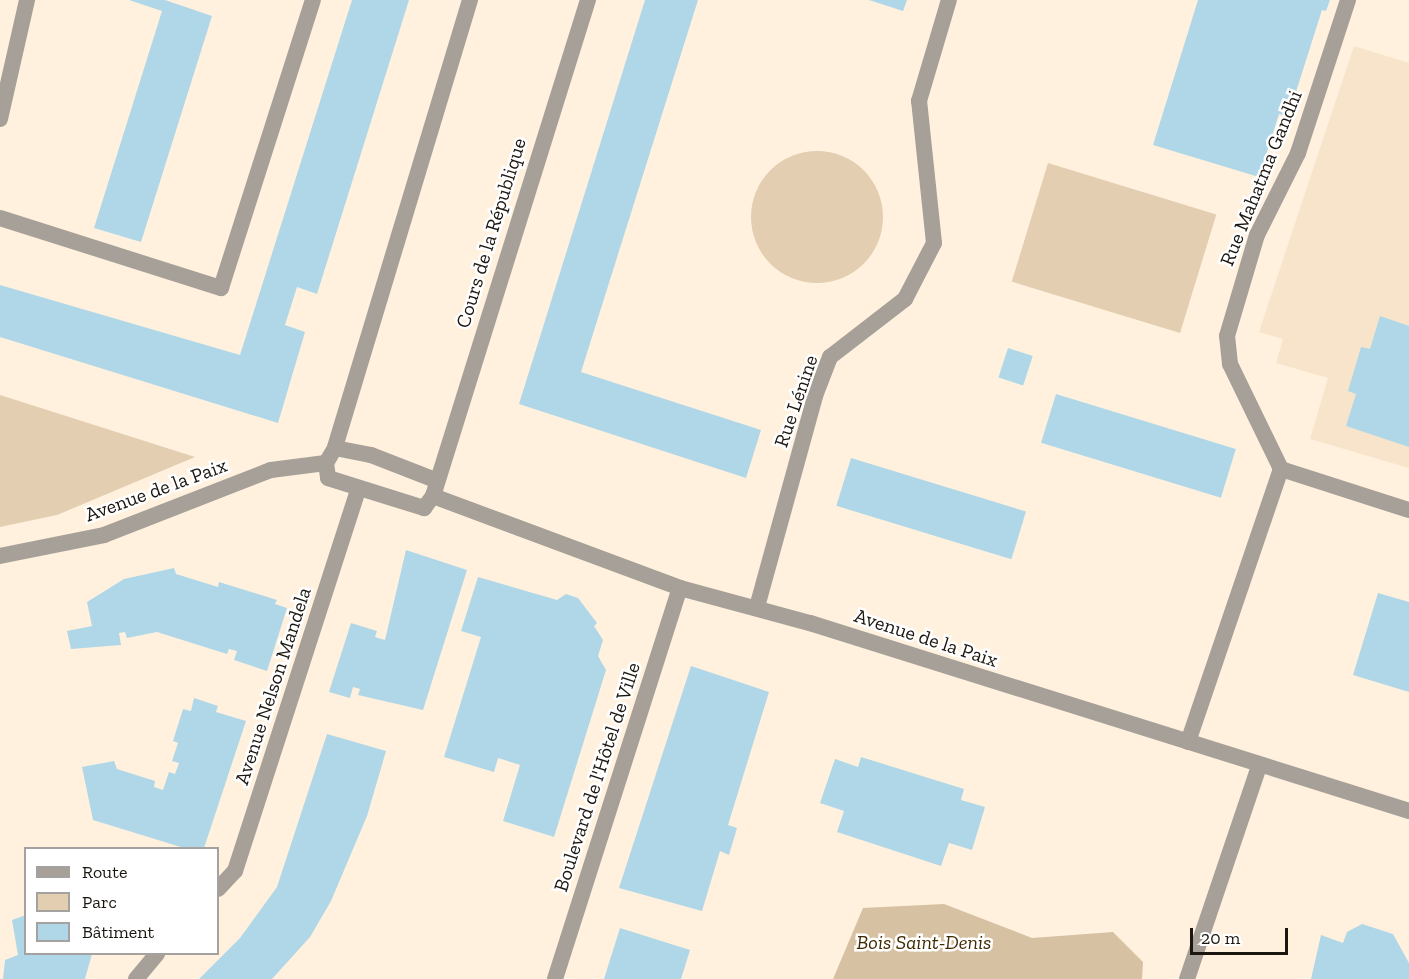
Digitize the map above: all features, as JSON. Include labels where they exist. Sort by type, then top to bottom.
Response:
[{"type":"street","points":[[0,119],[27,0]]},
{"type":"street","points":[[0,218],[221,288],[313,0]]},
{"type":"street","points":[[434,488],[424,508],[358,490],[328,478],[330,455],[470,0]]},
{"type":"street","name":"Cours de la République","points":[[434,488],[588,0]]},
{"type":"street","name":"Rue Lénine","points":[[757,607],[815,396],[830,357],[905,299],[934,243],[934,209],[919,101],[949,0]]},
{"type":"street","name":"Rue Mahatma Gandhi","points":[[1281,469],[1230,364],[1227,336],[1257,235],[1298,153],[1348,0]]},
{"type":"street","name":"Avenue de la Paix","points":[[0,556],[104,534],[271,470],[330,455],[371,455],[434,488],[680,588],[757,607],[1259,766],[1409,811]]},
{"type":"street","points":[[1188,742],[1281,469],[1409,510]]},
{"type":"street","name":"Avenue Nelson Mandela","points":[[219,888],[235,871],[358,490]]},
{"type":"street","name":"Boulevard de l'Hôtel de Ville","points":[[555,979],[680,588]]},
{"type":"street","points":[[1186,979],[1259,766]]},
{"type":"street","points":[[135,979],[156,955]]},
{"type":"shaded area","points":[[1354,46],[1409,63],[1409,468],[1310,439],[1328,378],[1276,363],[1283,339],[1259,332]]},
{"type":"green space","points":[[817,151],[842,156],[863,171],[878,192],[883,217],[878,242],[863,263],[842,278],[817,283],[792,278],[771,263],[756,242],[751,217],[756,192],[771,171],[792,156]]},
{"type":"green space","points":[[1048,163],[1216,214],[1180,333],[1012,282]]},
{"type":"green space","points":[[0,395],[195,457],[57,515],[0,527]]},
{"type":"green space","name":"Bois Saint-Denis","points":[[944,904],[1032,938],[1113,932],[1143,962],[1142,979],[833,979],[863,908]]},
{"type":"building","points":[[129,0],[165,0],[212,16],[141,242],[94,228],[162,11]]},
{"type":"building","points":[[352,0],[409,0],[317,294],[297,287],[285,325],[305,332],[278,423],[0,337],[0,285],[240,355]]},
{"type":"building","points":[[645,0],[698,0],[581,372],[761,430],[746,478],[519,404]]},
{"type":"building","points":[[869,0],[907,0],[903,11]]},
{"type":"building","points":[[1198,0],[1330,0],[1326,11],[1322,10],[1288,117],[1279,114],[1259,177],[1153,145]]},
{"type":"building","points":[[1380,316],[1409,326],[1409,447],[1346,426],[1356,394],[1348,391],[1361,347],[1370,349]]},
{"type":"building","points":[[1008,348],[1033,356],[1023,386],[998,377]]},
{"type":"building","points":[[1056,394],[1236,449],[1221,498],[1041,443]]},
{"type":"building","points":[[851,458],[1026,512],[1011,559],[836,506]]},
{"type":"building","points":[[406,550],[467,570],[423,710],[358,695],[360,689],[353,687],[350,698],[329,692],[351,623],[377,631],[375,637],[385,640]]},
{"type":"building","points":[[174,568],[176,574],[218,587],[219,582],[277,600],[275,604],[287,608],[267,671],[234,660],[237,651],[229,649],[227,654],[157,632],[127,638],[125,632],[119,633],[121,645],[71,649],[67,631],[92,626],[87,602],[124,579]]},
{"type":"building","points":[[478,577],[557,600],[566,594],[578,598],[597,623],[594,626],[603,640],[598,656],[606,670],[554,837],[503,821],[520,765],[498,758],[494,772],[444,757],[481,637],[461,631]]},
{"type":"building","points":[[1378,593],[1409,602],[1409,692],[1353,675]]},
{"type":"building","points":[[691,666],[769,692],[728,825],[737,828],[729,855],[720,851],[702,911],[619,888]]},
{"type":"building","points":[[194,698],[218,706],[216,712],[246,721],[204,847],[181,847],[93,820],[82,767],[114,761],[117,769],[155,781],[154,787],[163,790],[169,772],[175,774],[179,763],[172,761],[178,743],[173,741],[183,709],[191,711]]},
{"type":"building","points":[[327,734],[386,751],[367,816],[331,901],[310,937],[272,979],[199,979],[240,938],[277,887]]},
{"type":"building","points":[[861,757],[964,789],[961,800],[985,807],[972,850],[949,843],[941,866],[837,832],[844,811],[820,803],[835,759],[858,767]]},
{"type":"building","points":[[24,916],[24,955],[92,955],[85,979],[3,979],[5,960],[18,955],[12,920]]},
{"type":"building","points":[[1362,924],[1393,934],[1409,963],[1409,979],[1311,979],[1321,935],[1343,943],[1347,932]]},
{"type":"building","points":[[620,928],[690,950],[681,979],[604,979]]}]
